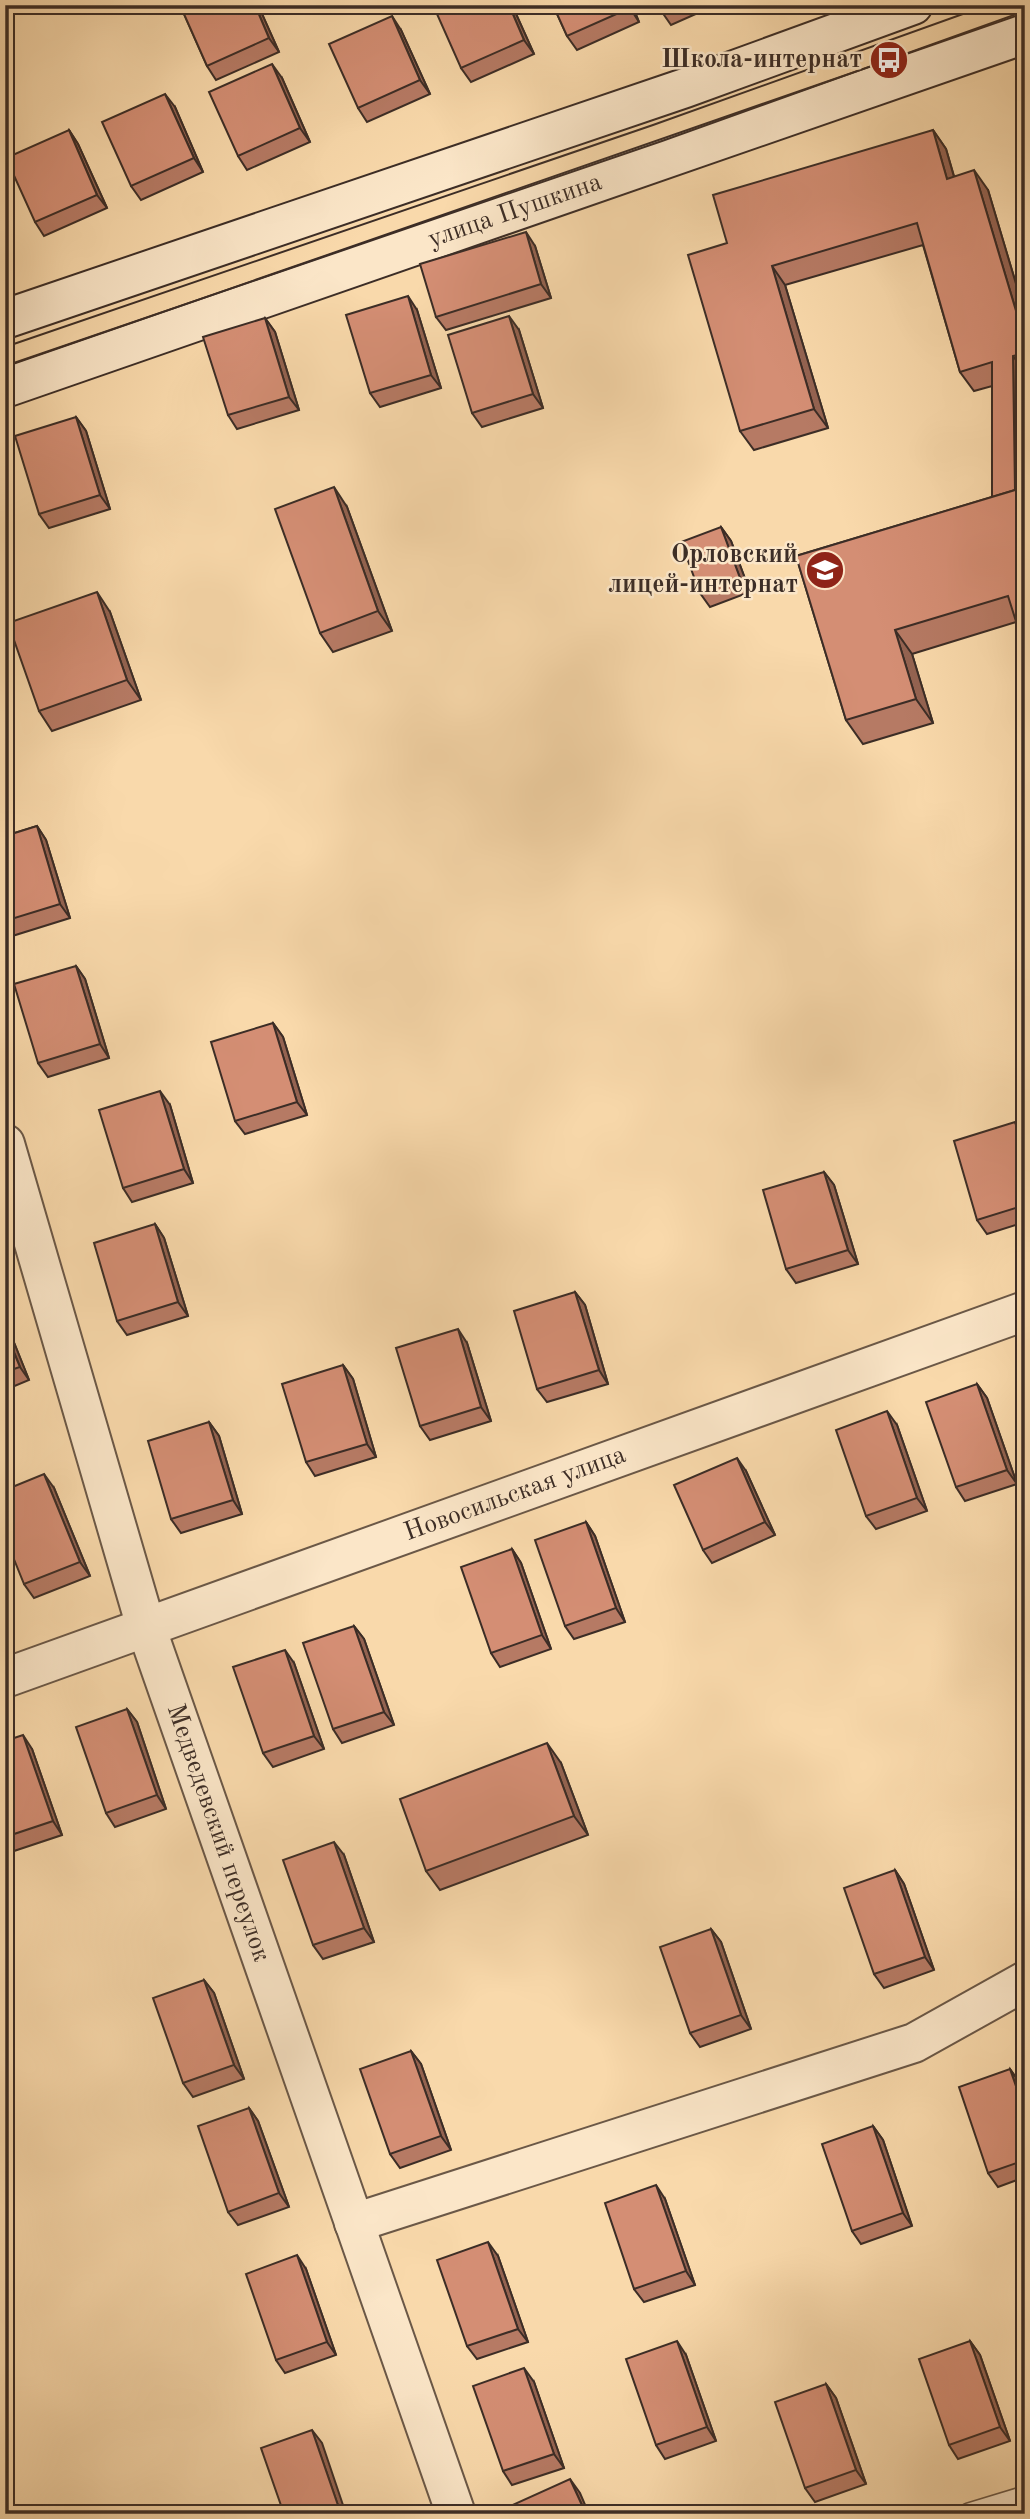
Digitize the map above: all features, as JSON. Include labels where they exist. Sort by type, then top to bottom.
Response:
[{"type":"street","points":[[5,319],[685,88],[914,5]]},
{"type":"street","name":"улица Пушкина","points":[[5,388],[1025,34]]},
{"type":"street","name":"Медведевский переулок","points":[[5,1144],[146,1628],[456,2514]]},
{"type":"street","name":"Новосильская улица","points":[[5,1678],[1025,1311]]},
{"type":"street","points":[[354,2223],[914,2043],[1025,1981]]},
{"type":"lane","points":[[969,2514],[1025,2497]]},
{"type":"building","points":[[180,5],[255,5],[269,38],[207,66]]},
{"type":"building","points":[[433,5],[509,5],[524,40],[461,68]]},
{"type":"building","points":[[553,5],[628,5],[630,8],[567,36]]},
{"type":"building","points":[[659,5],[676,5],[662,12]]},
{"type":"building","points":[[392,16],[420,80],[358,108],[329,44]]},
{"type":"building","points":[[272,64],[300,128],[238,156],[209,92]]},
{"type":"building","points":[[165,94],[194,158],[131,186],[102,122]]},
{"type":"building","points":[[69,130],[97,195],[35,222],[6,158]]},
{"type":"building","points":[[933,130],[947,179],[974,170],[1025,341],[1025,353],[1013,356],[1015,490],[992,497],[992,362],[960,372],[917,223],[772,266],[814,409],[740,431],[688,255],[727,243],[713,195]]},
{"type":"building","points":[[526,232],[541,284],[436,317],[420,264]]},
{"type":"building","points":[[408,296],[431,375],[370,393],[346,315]]},
{"type":"building","points":[[509,316],[533,394],[472,413],[448,335]]},
{"type":"building","points":[[265,318],[289,397],[228,415],[203,337]]},
{"type":"building","points":[[76,417],[100,495],[39,514],[15,436]]},
{"type":"building","points":[[334,487],[378,611],[320,633],[275,509]]},
{"type":"building","points":[[1025,487],[1025,650],[1008,596],[895,630],[916,699],[846,720],[796,556]]},
{"type":"building","points":[[721,527],[740,578],[700,593],[681,542]]},
{"type":"building","points":[[97,592],[127,680],[39,711],[8,623]]},
{"type":"building","points":[[37,826],[60,904],[5,921],[5,836]]},
{"type":"building","points":[[76,966],[100,1044],[38,1063],[14,984]]},
{"type":"building","points":[[273,1023],[297,1102],[235,1121],[211,1042]]},
{"type":"building","points":[[160,1091],[184,1169],[123,1188],[99,1110]]},
{"type":"building","points":[[1015,1122],[1025,1154],[1025,1205],[977,1220],[954,1141]]},
{"type":"building","points":[[824,1172],[848,1250],[786,1269],[763,1190]]},
{"type":"building","points":[[155,1224],[178,1302],[117,1321],[94,1243]]},
{"type":"building","points":[[575,1292],[599,1370],[537,1389],[514,1311]]},
{"type":"building","points":[[458,1329],[481,1407],[420,1426],[396,1348]]},
{"type":"building","points":[[5,1331],[20,1367],[5,1372]]},
{"type":"building","points":[[343,1365],[367,1444],[306,1462],[282,1384]]},
{"type":"building","points":[[977,1384],[1007,1470],[956,1487],[926,1402]]},
{"type":"building","points":[[887,1411],[917,1498],[866,1516],[836,1430]]},
{"type":"building","points":[[209,1422],[233,1500],[171,1519],[148,1441]]},
{"type":"building","points":[[737,1458],[765,1522],[703,1550],[674,1485]]},
{"type":"building","points":[[44,1474],[80,1562],[24,1584],[5,1537],[5,1490]]},
{"type":"building","points":[[586,1522],[616,1608],[565,1626],[535,1540]]},
{"type":"building","points":[[512,1549],[542,1635],[491,1653],[461,1567]]},
{"type":"building","points":[[354,1626],[384,1712],[333,1729],[303,1643]]},
{"type":"building","points":[[285,1650],[314,1736],[263,1753],[233,1667]]},
{"type":"building","points":[[127,1709],[157,1795],[106,1813],[76,1727]]},
{"type":"building","points":[[23,1735],[53,1821],[5,1837],[5,1741]]},
{"type":"building","points":[[547,1743],[574,1816],[426,1871],[400,1799]]},
{"type":"building","points":[[334,1842],[364,1928],[313,1945],[283,1860]]},
{"type":"building","points":[[895,1870],[925,1957],[874,1974],[844,1888]]},
{"type":"building","points":[[711,1929],[741,2015],[690,2033],[660,1947]]},
{"type":"building","points":[[204,1980],[234,2065],[183,2083],[153,1998]]},
{"type":"building","points":[[411,2051],[441,2136],[390,2154],[360,2069]]},
{"type":"building","points":[[1010,2069],[1025,2112],[1025,2160],[988,2173],[959,2087]]},
{"type":"building","points":[[249,2108],[279,2193],[228,2212],[198,2126]]},
{"type":"building","points":[[873,2126],[903,2213],[852,2231],[822,2144]]},
{"type":"building","points":[[656,2185],[686,2271],[634,2289],[605,2203]]},
{"type":"building","points":[[488,2242],[518,2329],[467,2346],[437,2260]]},
{"type":"building","points":[[297,2255],[327,2342],[276,2360],[246,2274]]},
{"type":"building","points":[[677,2341],[707,2427],[656,2445],[626,2359]]},
{"type":"building","points":[[970,2341],[1000,2427],[949,2445],[919,2359]]},
{"type":"building","points":[[524,2368],[554,2454],[503,2471],[473,2386]]},
{"type":"building","points":[[826,2384],[856,2470],[805,2488],[775,2402]]},
{"type":"building","points":[[312,2430],[341,2514],[284,2514],[261,2448]]},
{"type":"building","points":[[570,2479],[586,2514],[511,2514],[508,2507]]},
{"type":"tram line","points":[[5,347],[653,125],[988,5]]},
{"type":"tram line","points":[[5,366],[662,141],[1025,11]]},
{"type":"place","name":"Школа-интернат","points":[[889,60]]},
{"type":"place","name":"Орловский лицей-интернат","points":[[825,570]]}]
